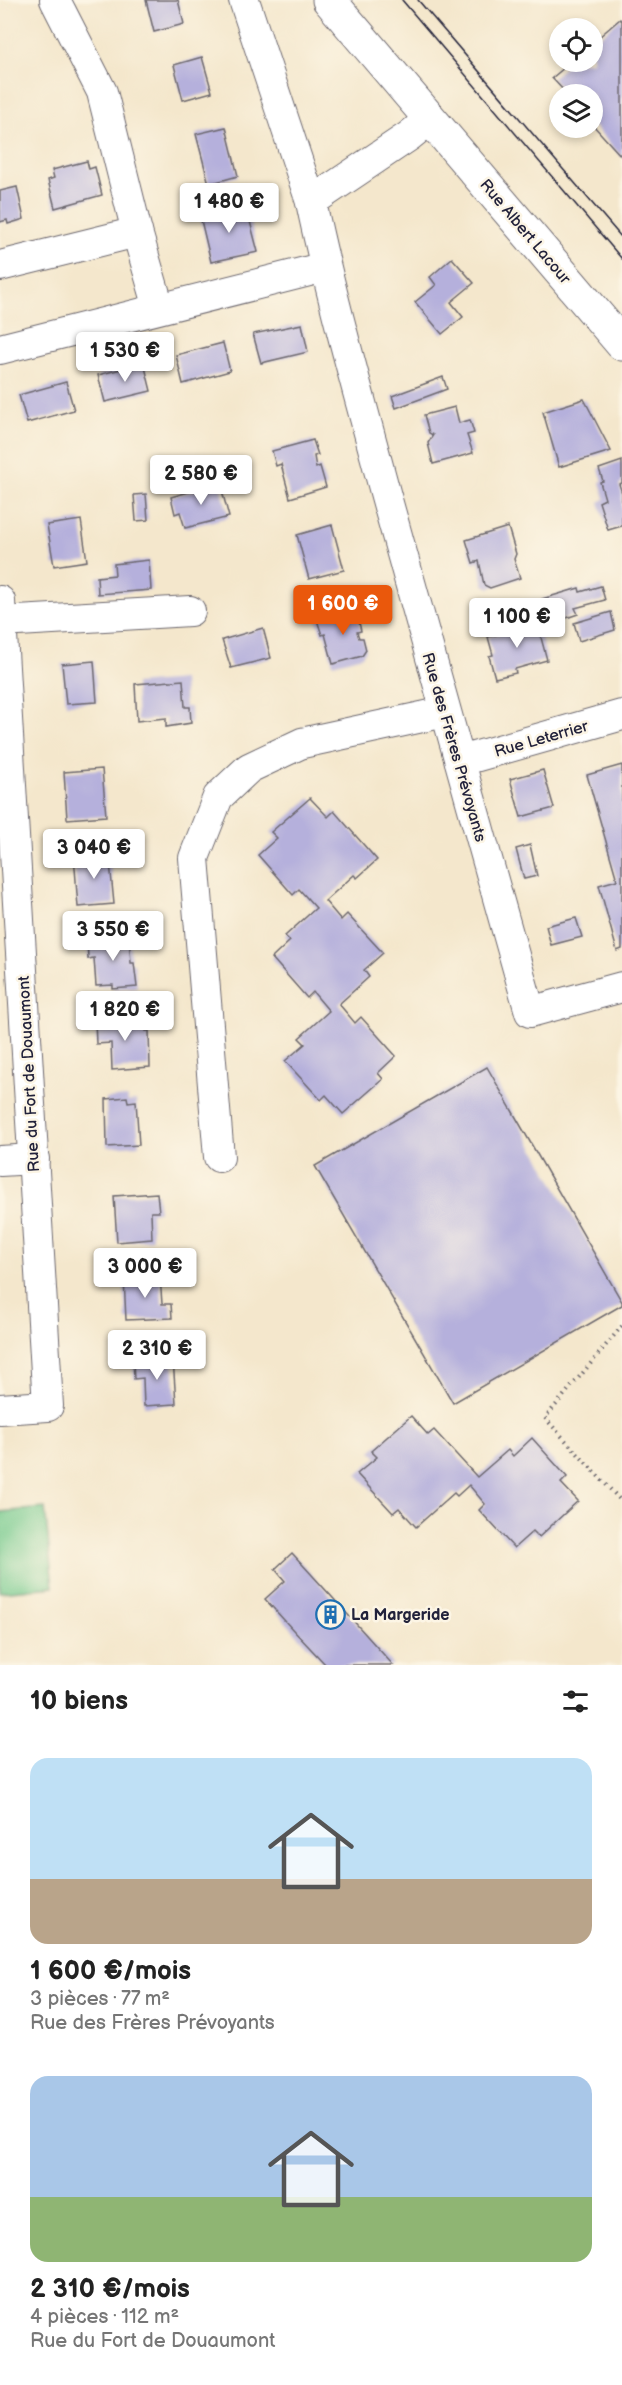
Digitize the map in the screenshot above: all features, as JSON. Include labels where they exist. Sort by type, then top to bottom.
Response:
[{"type":"street","points":[[55,0],[102,92],[137,232],[159,308]]},
{"type":"street","points":[[244,0],[311,202],[402,141],[430,118]]},
{"type":"street","name":"Rue Albert Lacour","points":[[329,0],[622,344]]},
{"type":"street","name":"Rue des Frères Prévoyants","points":[[311,202],[325,267],[445,712],[530,1012],[622,987]]},
{"type":"street","points":[[0,266],[137,232]]},
{"type":"street","points":[[0,349],[325,267]]},
{"type":"street","name":"Rue du Fort de Douaumont","points":[[0,1409],[48,1406],[1,611],[190,611]]},
{"type":"street","points":[[219,1157],[194,858],[218,797],[249,768],[302,743],[445,712]]},
{"type":"street","name":"Rue Leterrier","points":[[460,761],[622,715]]},
{"type":"street","points":[[0,1161],[34,1159]]},
{"type":"path","points":[[622,1326],[545,1418],[622,1502]]},
{"type":"green space","points":[[45,1508],[53,1587],[0,1592],[0,1512]]},
{"type":"building","points":[[146,0],[178,0],[184,24],[154,32]]},
{"type":"building","points":[[620,19],[622,21],[622,157],[603,136],[603,84],[558,84],[552,78],[559,72],[603,72],[603,34]]},
{"type":"building","points":[[202,57],[212,92],[183,100],[174,65]]},
{"type":"building","points":[[226,127],[238,176],[209,184],[196,134]]},
{"type":"building","points":[[87,161],[89,169],[95,167],[102,195],[55,208],[48,180],[54,178],[52,170]]},
{"type":"building","points":[[17,187],[24,219],[8,224],[7,220],[0,222],[0,191]]},
{"type":"building","points":[[246,206],[258,252],[211,262],[200,216],[219,211],[220,214]]},
{"type":"building","points":[[452,258],[474,283],[451,302],[463,317],[442,334],[415,302],[436,285],[430,277]]},
{"type":"building","points":[[302,324],[308,352],[261,363],[253,334]]},
{"type":"building","points":[[223,343],[230,371],[183,384],[176,355]]},
{"type":"building","points":[[144,363],[151,391],[105,402],[98,375]]},
{"type":"building","points":[[443,377],[447,389],[396,408],[392,396]]},
{"type":"building","points":[[66,382],[74,410],[27,423],[19,395]]},
{"type":"building","points":[[584,399],[611,451],[559,467],[543,412]]},
{"type":"building","points":[[455,407],[459,423],[470,420],[474,433],[467,435],[473,453],[433,464],[428,443],[433,435],[429,433],[424,415]]},
{"type":"building","points":[[313,440],[318,455],[314,456],[316,468],[320,466],[326,487],[290,498],[281,464],[276,466],[272,451]]},
{"type":"building","points":[[622,461],[622,483],[619,484],[622,493],[622,526],[608,530],[599,502],[605,499],[599,469]]},
{"type":"building","points":[[220,483],[229,517],[185,528],[180,512],[175,514],[171,497]]},
{"type":"building","points":[[146,494],[148,520],[136,521],[134,495]]},
{"type":"building","points":[[81,520],[87,561],[54,566],[47,525]]},
{"type":"building","points":[[332,525],[344,570],[309,579],[297,535]]},
{"type":"building","points":[[508,527],[520,578],[490,588],[484,585],[479,561],[473,563],[466,540]]},
{"type":"building","points":[[149,560],[151,590],[98,594],[97,577],[115,575],[114,564]]},
{"type":"building","points":[[601,586],[605,600],[575,608],[578,614],[549,624],[542,599],[579,588],[580,592]]},
{"type":"building","points":[[356,609],[361,631],[357,632],[359,638],[363,638],[366,650],[362,656],[333,664],[325,634],[322,635],[317,620]]},
{"type":"building","points":[[611,612],[615,630],[579,641],[574,623]]},
{"type":"building","points":[[536,619],[547,660],[515,669],[516,673],[495,678],[489,656],[493,655],[488,637],[513,630],[512,626]]},
{"type":"building","points":[[263,628],[271,658],[231,668],[222,640]]},
{"type":"building","points":[[94,661],[97,702],[66,704],[62,664]]},
{"type":"building","points":[[183,680],[185,707],[190,707],[191,723],[166,727],[166,718],[137,721],[135,684]]},
{"type":"building","points":[[622,765],[622,949],[617,951],[599,885],[617,880],[587,775]]},
{"type":"building","points":[[102,769],[106,816],[67,819],[64,772]]},
{"type":"building","points":[[543,770],[554,808],[521,817],[510,779]]},
{"type":"building","points":[[310,798],[328,817],[334,811],[377,860],[357,878],[354,875],[325,901],[341,920],[347,914],[383,953],[364,970],[369,977],[339,1004],[355,1023],[361,1017],[396,1056],[378,1073],[383,1079],[343,1114],[326,1095],[321,1100],[285,1061],[305,1044],[299,1038],[329,1011],[313,992],[307,998],[272,958],[290,941],[285,936],[316,908],[299,889],[293,895],[258,855],[277,838],[271,832]]},
{"type":"building","points":[[530,845],[537,876],[524,879],[516,849]]},
{"type":"building","points":[[109,852],[114,904],[78,907],[74,855]]},
{"type":"building","points":[[576,918],[582,937],[551,945],[546,926]]},
{"type":"building","points":[[129,936],[131,963],[134,963],[137,987],[113,989],[113,985],[96,986],[94,958],[88,959],[87,939]]},
{"type":"building","points":[[146,1017],[146,1031],[149,1031],[150,1067],[112,1070],[111,1043],[96,1044],[95,1020]]},
{"type":"building","points":[[487,1067],[622,1305],[453,1403],[315,1166]]},
{"type":"building","points":[[127,1097],[128,1102],[136,1101],[139,1145],[107,1147],[106,1099]]},
{"type":"building","points":[[157,1193],[159,1212],[151,1212],[152,1239],[117,1242],[114,1196]]},
{"type":"building","points":[[160,1276],[162,1304],[171,1304],[172,1318],[126,1320],[124,1278]]},
{"type":"building","points":[[173,1358],[176,1404],[144,1406],[143,1378],[134,1379],[133,1360]]},
{"type":"building","points":[[411,1416],[428,1435],[434,1430],[477,1477],[508,1450],[513,1456],[532,1438],[567,1477],[561,1483],[578,1501],[539,1537],[533,1531],[514,1548],[479,1510],[485,1504],[469,1485],[457,1496],[454,1493],[416,1527],[399,1508],[393,1513],[357,1474],[377,1457],[371,1451]]},
{"type":"building","points":[[292,1553],[393,1665],[326,1665],[265,1599],[285,1581],[275,1569]]},
{"type":"tram line","points":[[402,0],[622,259]]},
{"type":"tram line","points":[[418,0],[622,238]]},
{"type":"place","name":"La Margeride","points":[[330,1614]]}]
